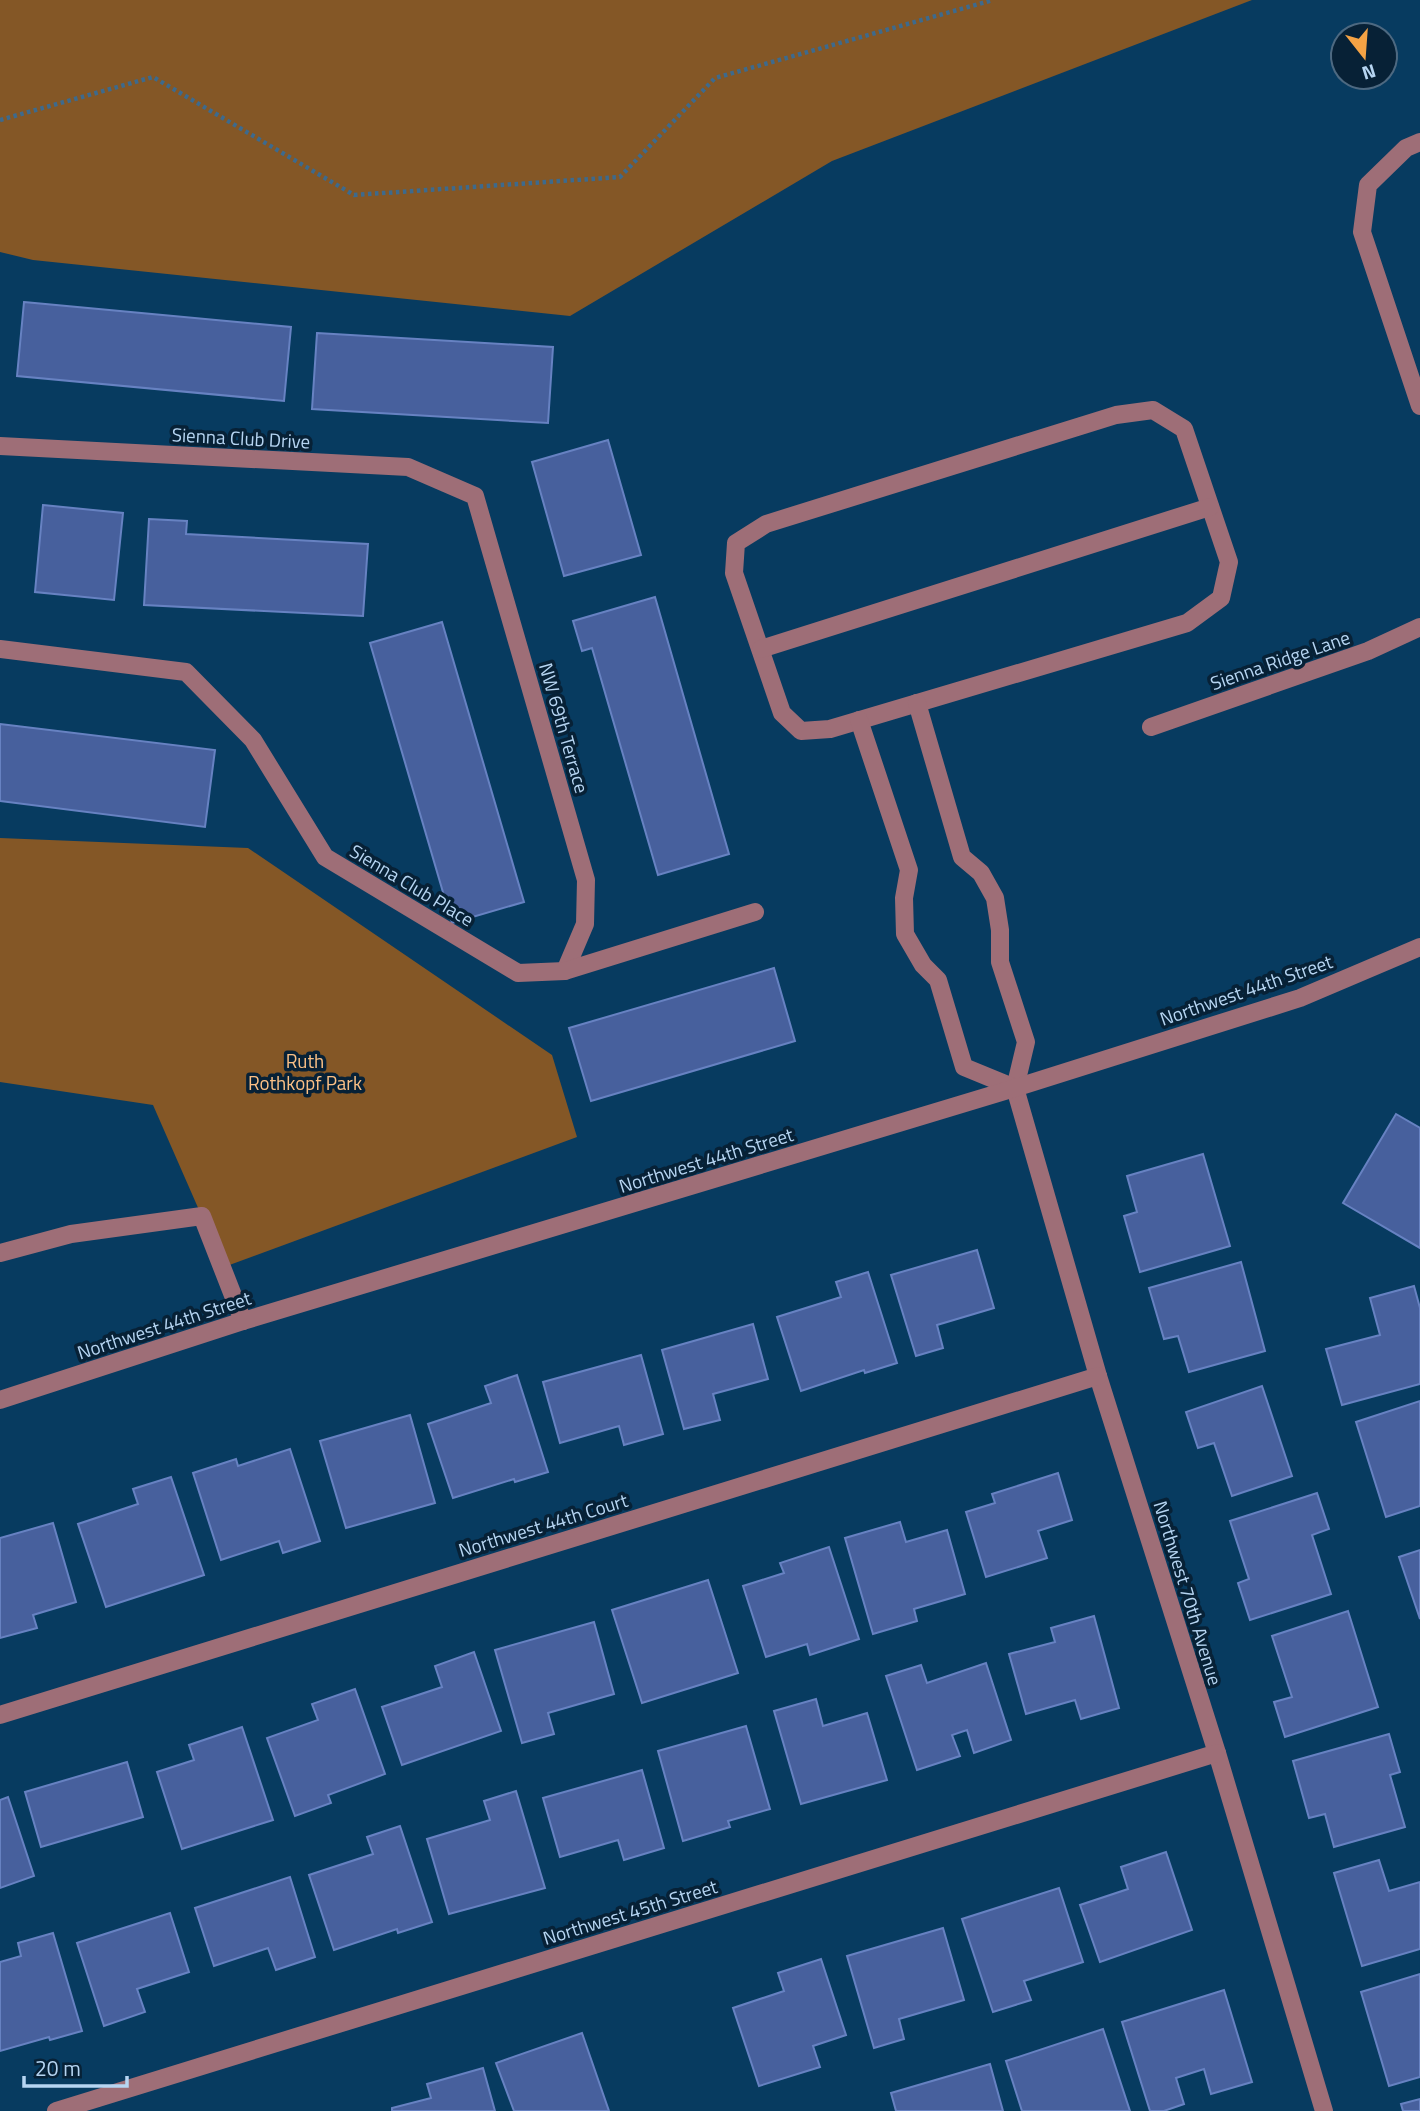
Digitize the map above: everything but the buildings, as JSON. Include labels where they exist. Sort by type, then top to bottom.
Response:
[{"type":"street","points":[[1420,142],[1406,148],[1368,185],[1362,232],[1420,406]]},
{"type":"street","points":[[1153,410],[1184,429],[1210,507],[1229,562],[1221,598],[1187,622],[830,729],[802,731],[782,713],[734,573],[736,543],[766,524],[1116,415],[1153,410]]},
{"type":"street","name":"Sienna Club Drive","points":[[0,446],[408,467],[475,496]]},
{"type":"street","name":"NW 69th Terrace","points":[[475,496],[586,880],[585,924],[565,971]]},
{"type":"street","points":[[761,649],[1210,507]]},
{"type":"street","name":"Sienna Ridge Lane","points":[[1151,727],[1368,651],[1420,627]]},
{"type":"street","name":"Sienna Club Place","points":[[0,649],[187,672],[253,740],[325,857],[518,973],[565,971],[755,912]]},
{"type":"street","points":[[859,720],[909,870],[904,898],[905,934],[923,965],[938,980],[964,1066],[1015,1088],[1026,1042],[1000,962],[1000,930],[995,898],[981,873],[962,857],[917,703]]},
{"type":"street","name":"Northwest 44th Street","points":[[0,1400],[243,1321],[1015,1088],[1300,998],[1420,947]]},
{"type":"street","name":"Northwest 70th Avenue","points":[[1015,1088],[1098,1376],[1217,1753],[1324,2111]]},
{"type":"street","points":[[0,1253],[71,1234],[202,1216],[243,1321]]},
{"type":"street","name":"Northwest 44th Court","points":[[0,1715],[1098,1376]]},
{"type":"street","name":"Northwest 45th Street","points":[[56,2111],[1217,1753]]},
{"type":"path","points":[[0,120],[153,77],[354,195],[620,177],[715,78],[993,0]]},
{"type":"green space","points":[[0,0],[1252,0],[832,161],[570,316],[33,260],[0,252]]},
{"type":"green space","name":"Ruth Rothkopf Park","points":[[0,838],[248,848],[552,1055],[577,1137],[224,1267],[153,1105],[0,1082]]}]
